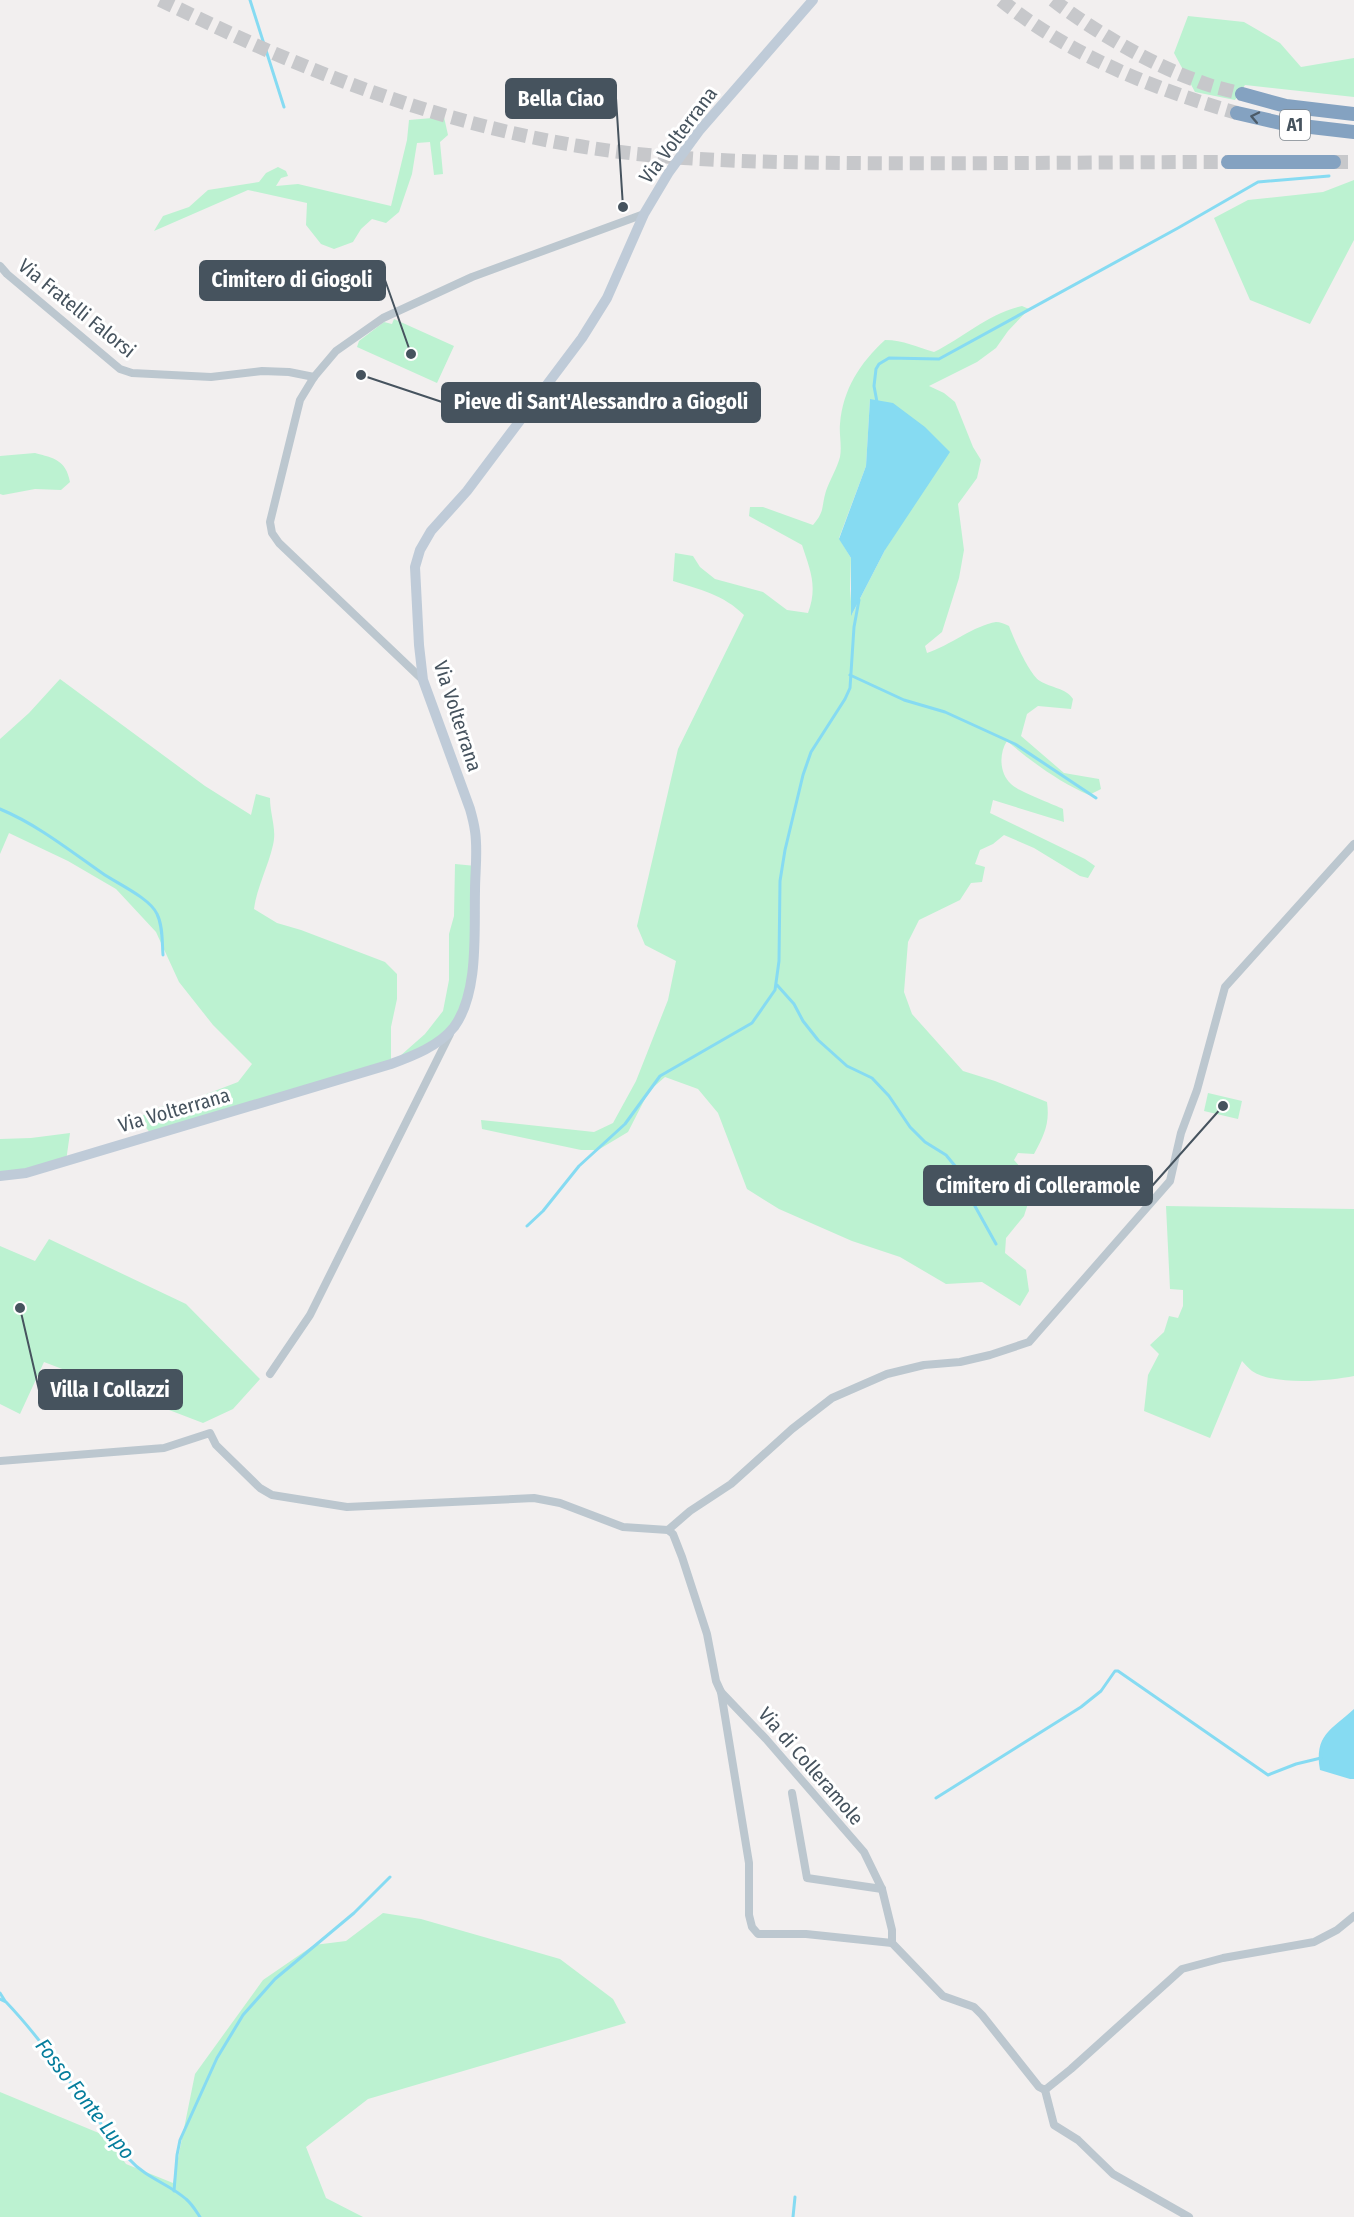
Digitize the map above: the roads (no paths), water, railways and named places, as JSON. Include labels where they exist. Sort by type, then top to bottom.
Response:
[{"type":"highway","name":"A1","points":[[1242,94],[1286,106],[1354,114]]},
{"type":"highway","name":"A1","points":[[1237,113],[1285,124],[1354,132]]},
{"type":"highway","name":"A1","points":[[1228,162],[1334,162]]},
{"type":"main road","name":"Via Volterrana","points":[[0,1176],[26,1173],[391,1064],[414,1056],[435,1044],[453,1028],[464,1007],[470,985],[474,936],[475,831],[470,808],[423,680],[415,567],[420,550],[431,531],[467,491],[582,338],[607,298],[644,213],[669,172],[699,131],[813,0]]},
{"type":"street","points":[[423,680],[279,543],[272,533],[270,522],[300,400],[314,377],[336,351],[383,318],[471,277],[644,213]]},
{"type":"street","name":"Via Fratelli Falorsi","points":[[0,266],[120,369],[132,373],[211,377],[262,371],[289,372],[314,377]]},
{"type":"street","points":[[0,1461],[164,1448],[210,1433],[216,1445],[260,1488],[272,1495],[346,1507],[534,1498],[560,1503],[622,1527],[668,1530],[690,1511],[731,1484],[792,1429],[832,1398],[887,1374],[924,1365],[960,1362],[1029,1342],[1170,1181],[1181,1133],[1197,1090],[1225,987],[1354,844]]},
{"type":"street","name":"Via Volterrana","points":[[270,1374],[310,1315],[453,1028]]},
{"type":"street","name":"Via di Colleramole","points":[[668,1530],[673,1534],[686,1568],[707,1634],[716,1681],[721,1692],[766,1739],[864,1852],[882,1888],[892,1930],[892,1943]]},
{"type":"street","points":[[721,1692],[749,1863],[749,1915],[752,1927],[758,1934],[806,1934],[892,1943],[943,1996],[974,2007],[982,2015],[1039,2087],[1044,2090],[1054,2125],[1078,2140],[1113,2174],[1189,2217]]},
{"type":"street","points":[[792,1793],[807,1878],[882,1888]]},
{"type":"street","points":[[1044,2090],[1071,2069],[1182,1969],[1212,1960],[1314,1942],[1337,1930],[1354,1916]]},
{"type":"water","points":[[870,399],[893,403],[925,427],[950,452],[885,550],[851,616],[851,558],[839,539],[866,466]]},
{"type":"water","points":[[1354,1709],[1354,1779],[1350,1779],[1320,1770],[1319,1758],[1322,1741],[1326,1734]]},
{"type":"waterway","points":[[250,0],[284,107]]},
{"type":"waterway","points":[[877,402],[874,386],[876,369],[879,364],[889,358],[939,359],[1258,182],[1329,176]]},
{"type":"waterway","points":[[527,1226],[543,1211],[579,1166],[625,1124],[660,1076],[752,1023],[775,990],[779,961],[780,881],[785,850],[803,775],[811,752],[850,688],[854,627],[859,600]]},
{"type":"waterway","points":[[850,675],[904,700],[945,712],[1015,744],[1096,798]]},
{"type":"waterway","points":[[0,809],[40,830],[147,902],[159,919],[163,955]]},
{"type":"waterway","points":[[777,985],[794,1004],[803,1021],[818,1040],[847,1066],[872,1078],[889,1096],[910,1127],[925,1142],[946,1155],[960,1172],[966,1190],[996,1244]]},
{"type":"waterway","points":[[936,1798],[1081,1707],[1101,1691],[1115,1671],[1268,1775],[1296,1764],[1321,1758]]},
{"type":"waterway","points":[[174,2191],[180,2140],[217,2058],[243,2015],[275,1979],[354,1913],[390,1877]]},
{"type":"waterway","name":"Fosso Fonte Lupo","points":[[0,1993],[5,2001]]},
{"type":"waterway","name":"Fosso Fonte Lupo","points":[[0,1999],[6,2002],[39,2040],[130,2160],[143,2172],[186,2199],[200,2217]]},
{"type":"waterway","points":[[793,2217],[795,2197]]},
{"type":"tunnel","points":[[160,0],[274,53],[360,88],[469,122],[579,146],[679,158],[781,162],[1228,162]]},
{"type":"tunnel","points":[[1001,0],[1054,37],[1113,68],[1175,93],[1237,113]]},
{"type":"tunnel","points":[[1053,0],[1104,35],[1142,56],[1203,83],[1242,94]]},
{"type":"tunnel","points":[[1334,162],[1354,162]]},
{"type":"place","name":"Bella Ciao","points":[[623,207]]},
{"type":"place","name":"Cimitero di Giogoli","points":[[411,354]]},
{"type":"place","name":"Pieve di Sant'Alessandro a Giogoli","points":[[361,375]]},
{"type":"place","name":"Cimitero di Colleramole","points":[[1223,1106]]},
{"type":"place","name":"Villa I Collazzi","points":[[20,1308]]}]
